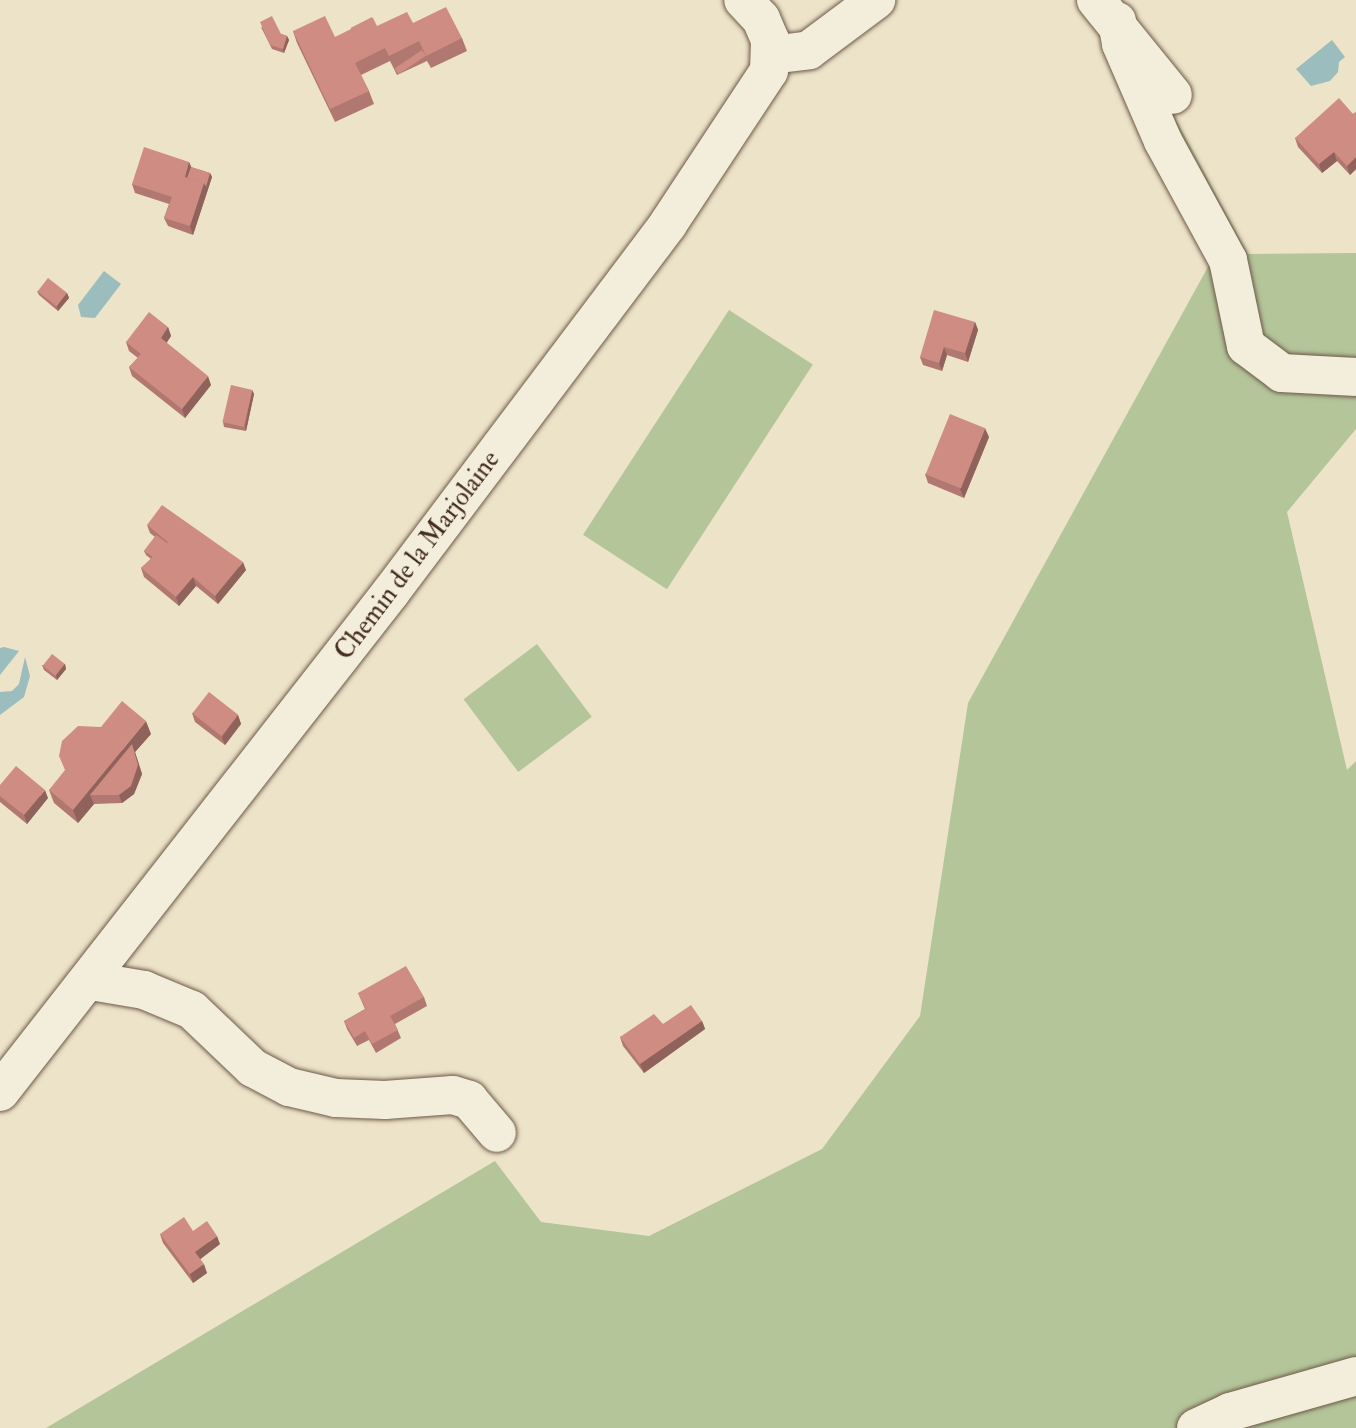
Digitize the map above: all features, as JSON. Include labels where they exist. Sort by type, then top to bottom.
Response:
[{"type":"street","points":[[743,0],[761,19],[771,55],[809,50],[876,0]]},
{"type":"street","points":[[1106,11],[1173,95]]},
{"type":"street","points":[[1106,11],[1163,141],[1228,260],[1246,345],[1282,373],[1356,377]]},
{"type":"street","name":"Chemin de la Marjolaine","points":[[0,1092],[90,981],[668,225],[761,85],[771,55]]},
{"type":"street","points":[[90,981],[144,990],[192,1010],[253,1068],[289,1087],[336,1098],[385,1100],[453,1095],[469,1100],[497,1133]]},
{"type":"street","points":[[1196,1428],[1230,1412],[1356,1376]]},
{"type":"green space","points":[[1152,75],[1248,254],[1356,253],[1356,429],[1287,512],[1347,770],[1356,761],[1356,1428],[46,1428],[495,1161],[541,1222],[649,1236],[822,1149],[920,1016],[968,703],[1209,265],[1125,82]]},
{"type":"green space","points":[[729,310],[813,364],[667,589],[583,535]]},
{"type":"green space","points":[[537,644],[592,717],[518,772],[464,699]]},
{"type":"water","points":[[1332,40],[1345,57],[1339,62],[1338,72],[1330,81],[1311,86],[1296,69]]},
{"type":"water","points":[[104,271],[121,284],[95,318],[81,317],[78,305]]},
{"type":"water","points":[[0,648],[19,651],[0,675]]},
{"type":"water","points":[[25,657],[30,676],[24,697],[0,715],[0,692],[12,691],[19,684]]},
{"type":"building","points":[[446,7],[462,38],[426,56],[419,41],[389,56],[385,48],[355,63],[369,91],[330,109],[293,31],[325,16],[335,37],[373,18],[377,26],[407,12],[413,23]]},
{"type":"building","points":[[272,16],[281,34],[287,36],[283,49],[270,45],[260,22]]},
{"type":"building","points":[[372,17],[373,19],[352,30]]},
{"type":"building","points":[[422,50],[426,56],[399,74],[395,68]]},
{"type":"building","points":[[1339,98],[1353,114],[1356,112],[1356,157],[1347,166],[1334,152],[1319,164],[1295,138]]},
{"type":"building","points":[[144,147],[189,162],[185,177],[204,183],[190,226],[164,218],[172,197],[132,184]]},
{"type":"building","points":[[191,167],[210,173],[206,187],[204,183],[187,178]]},
{"type":"building","points":[[48,278],[67,293],[56,306],[38,291]]},
{"type":"building","points":[[934,310],[975,322],[965,353],[944,347],[939,363],[920,357]]},
{"type":"building","points":[[149,312],[168,327],[161,338],[208,376],[182,409],[129,367],[141,354],[126,342]]},
{"type":"building","points":[[231,385],[252,390],[244,427],[222,422]]},
{"type":"building","points":[[950,414],[985,428],[961,489],[926,474]]},
{"type":"building","points":[[162,505],[243,562],[215,596],[193,577],[176,597],[141,568],[168,542],[147,525]]},
{"type":"building","points":[[156,535],[167,543],[153,557],[144,551]]},
{"type":"building","points":[[52,654],[65,664],[55,676],[43,666]]},
{"type":"building","points":[[209,692],[238,715],[222,736],[192,713]]},
{"type":"building","points":[[122,701],[146,721],[73,810],[49,790],[65,770],[59,756],[62,741],[78,726],[101,727]]},
{"type":"building","points":[[132,744],[138,765],[131,786],[119,795],[90,795]]},
{"type":"building","points":[[16,766],[45,790],[24,815],[0,796],[0,785]]},
{"type":"building","points":[[406,966],[424,997],[390,1016],[398,1030],[372,1044],[365,1031],[354,1038],[344,1021],[366,1009],[358,993]]},
{"type":"building","points":[[691,1005],[702,1021],[640,1064],[620,1037],[654,1014],[663,1024]]},
{"type":"building","points":[[184,1217],[193,1231],[207,1221],[217,1236],[195,1252],[204,1264],[190,1274],[160,1234]]}]
